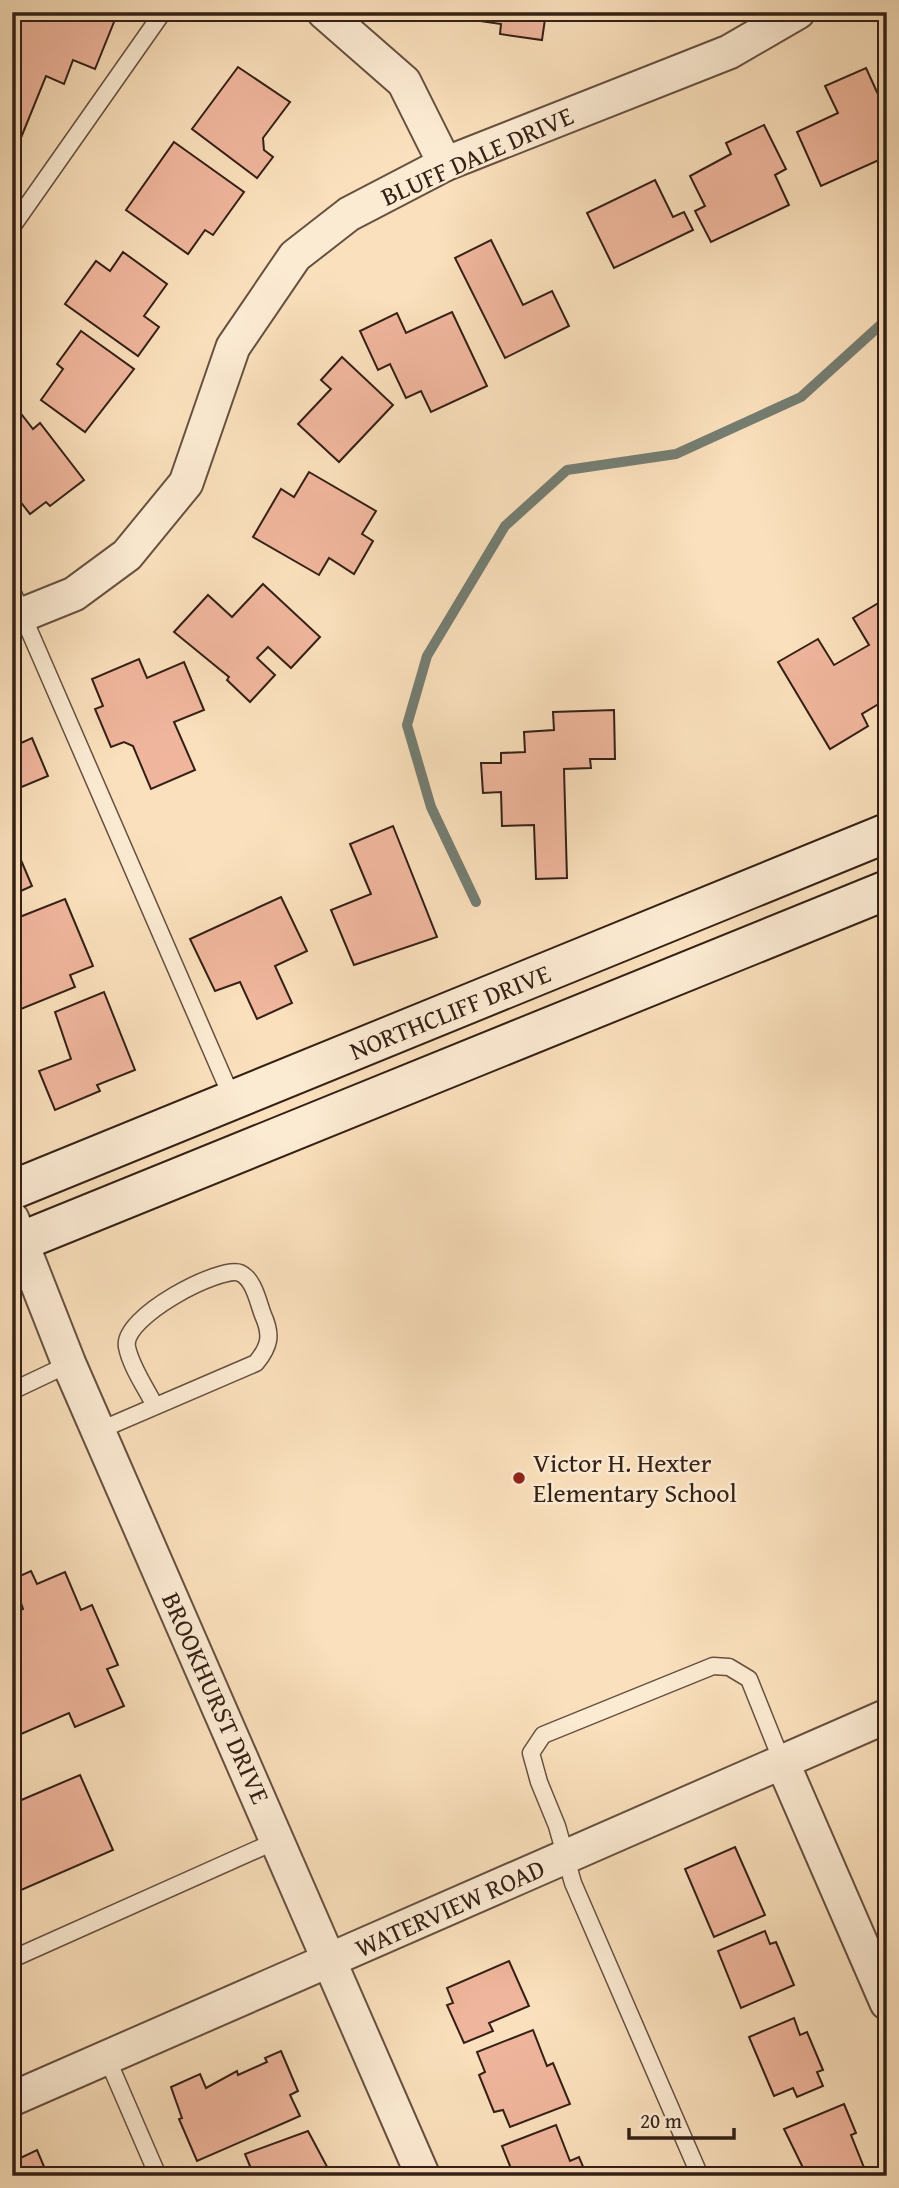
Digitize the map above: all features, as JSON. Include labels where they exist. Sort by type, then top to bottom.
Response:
[{"type":"street","points":[[324,12],[404,82],[445,164]]},
{"type":"street","name":"BLUFF DALE DRIVE","points":[[16,608],[74,594],[127,555],[186,483],[233,347],[295,256],[349,214],[445,164],[729,52],[798,12]]},
{"type":"street","name":"NORTHCLIFF DRIVE","points":[[12,1190],[887,833]]},
{"type":"street","name":"NORTHCLIFF DRIVE","points":[[15,1235],[887,890]]},
{"type":"street","name":"BROOKHURST DRIVE","points":[[15,1235],[423,2176]]},
{"type":"street","name":"WATERVIEW ROAD","points":[[12,2099],[783,1764],[887,1716]]},
{"type":"street","points":[[783,1764],[887,2003]]},
{"type":"lane","points":[[12,227],[163,12]]},
{"type":"lane","points":[[16,608],[233,1100]]},
{"type":"lane","points":[[99,1431],[257,1363],[267,1350],[270,1331],[250,1282],[239,1273],[222,1273],[147,1311],[129,1332],[127,1346],[155,1406]]},
{"type":"lane","points":[[12,1391],[69,1364]]},
{"type":"lane","points":[[699,2176],[573,1883],[557,1826],[538,1782],[531,1754],[543,1735],[713,1666],[729,1667],[749,1679],[783,1764]]},
{"type":"lane","points":[[12,1959],[278,1840]]},
{"type":"lane","points":[[107,2057],[158,2176]]},
{"type":"building","points":[[21,12],[118,12],[95,69],[73,60],[64,84],[46,76],[16,150],[12,148],[12,33]]},
{"type":"building","points":[[460,12],[546,12],[542,40],[500,34],[501,24],[459,18]]},
{"type":"building","points":[[238,67],[290,102],[263,138],[264,150],[273,157],[257,178],[192,129]]},
{"type":"building","points":[[866,68],[887,114],[887,140],[879,160],[821,186],[797,132],[838,113],[825,86]]},
{"type":"building","points":[[764,125],[786,169],[775,175],[789,205],[711,242],[695,211],[705,206],[690,176],[731,154],[726,143]]},
{"type":"building","points":[[174,142],[244,192],[213,235],[205,230],[188,254],[126,210]]},
{"type":"building","points":[[655,180],[673,217],[684,212],[693,230],[614,268],[587,213]]},
{"type":"building","points":[[491,240],[523,305],[552,291],[569,326],[505,358],[455,258]]},
{"type":"building","points":[[123,252],[167,284],[144,316],[159,327],[138,356],[65,304],[96,261],[110,271]]},
{"type":"building","points":[[452,312],[487,386],[431,412],[421,391],[406,398],[390,364],[378,370],[360,331],[397,313],[406,333]]},
{"type":"building","points":[[81,331],[134,369],[85,432],[41,400],[63,369],[57,364]]},
{"type":"building","points":[[342,357],[393,405],[339,462],[298,424],[331,389],[321,380]]},
{"type":"building","points":[[15,406],[33,429],[40,423],[84,480],[50,506],[46,502],[30,514],[12,491],[12,408]]},
{"type":"building","points":[[309,472],[376,511],[362,534],[373,541],[354,574],[329,558],[319,575],[253,537],[281,489],[294,497]]},
{"type":"building","points":[[263,584],[320,637],[291,668],[268,647],[257,658],[275,675],[250,702],[227,680],[229,677],[174,632],[208,595],[232,617]]},
{"type":"building","points":[[887,598],[887,699],[862,714],[868,726],[830,749],[778,662],[818,639],[834,665],[869,645],[853,618]]},
{"type":"building","points":[[139,659],[147,678],[184,662],[204,710],[174,722],[195,770],[151,789],[133,746],[124,742],[111,747],[95,709],[103,706],[92,679]]},
{"type":"building","points":[[614,710],[615,759],[590,759],[591,768],[564,769],[567,878],[536,879],[534,825],[502,826],[501,792],[483,793],[481,763],[501,763],[501,753],[525,752],[524,732],[554,730],[553,712]]},
{"type":"building","points":[[32,738],[48,776],[12,791],[12,747]]},
{"type":"building","points":[[393,826],[437,937],[354,965],[331,910],[371,894],[350,844]]},
{"type":"building","points":[[12,839],[32,886],[12,895]]},
{"type":"building","points":[[281,897],[307,951],[275,966],[292,1003],[257,1019],[240,982],[215,991],[190,939]]},
{"type":"building","points":[[65,899],[93,966],[70,975],[75,987],[21,1009],[12,988],[12,920]]},
{"type":"building","points":[[104,992],[135,1070],[97,1085],[100,1091],[55,1110],[39,1071],[71,1059],[55,1012]]},
{"type":"building","points":[[31,1571],[37,1584],[65,1572],[81,1610],[92,1605],[118,1665],[107,1669],[124,1706],[75,1727],[69,1713],[12,1738],[12,1614],[23,1609],[13,1579]]},
{"type":"building","points":[[80,1775],[113,1850],[12,1894],[12,1804]]},
{"type":"building","points":[[735,1847],[765,1915],[714,1937],[685,1869]]},
{"type":"building","points":[[765,1931],[770,1944],[776,1942],[794,1985],[741,2008],[718,1951]]},
{"type":"building","points":[[509,1961],[529,2006],[489,2023],[493,2031],[464,2043],[447,2005],[453,2003],[447,1988]]},
{"type":"building","points":[[794,2018],[800,2035],[807,2032],[823,2070],[817,2072],[823,2086],[797,2097],[793,2088],[774,2096],[749,2037]]},
{"type":"building","points":[[533,2030],[547,2066],[553,2063],[570,2104],[510,2127],[503,2110],[494,2112],[479,2075],[485,2072],[477,2052]]},
{"type":"building","points":[[281,2051],[298,2091],[290,2095],[300,2116],[197,2161],[179,2119],[182,2118],[171,2087],[200,2074],[206,2088],[237,2071],[238,2075],[267,2062],[265,2058]]},
{"type":"building","points":[[844,2104],[856,2133],[851,2135],[867,2175],[807,2176],[784,2129]]},
{"type":"building","points":[[556,2125],[570,2161],[579,2157],[587,2176],[514,2176],[502,2146]]},
{"type":"building","points":[[308,2131],[332,2176],[254,2176],[245,2154]]},
{"type":"building","points":[[37,2150],[48,2176],[12,2176],[12,2162]]},
{"type":"waterway","points":[[476,902],[431,807],[407,725],[427,656],[505,526],[567,470],[676,454],[801,397],[887,319]]},
{"type":"place","name":"Victor H. Hexter Elementary School","points":[[519,1478]]}]
